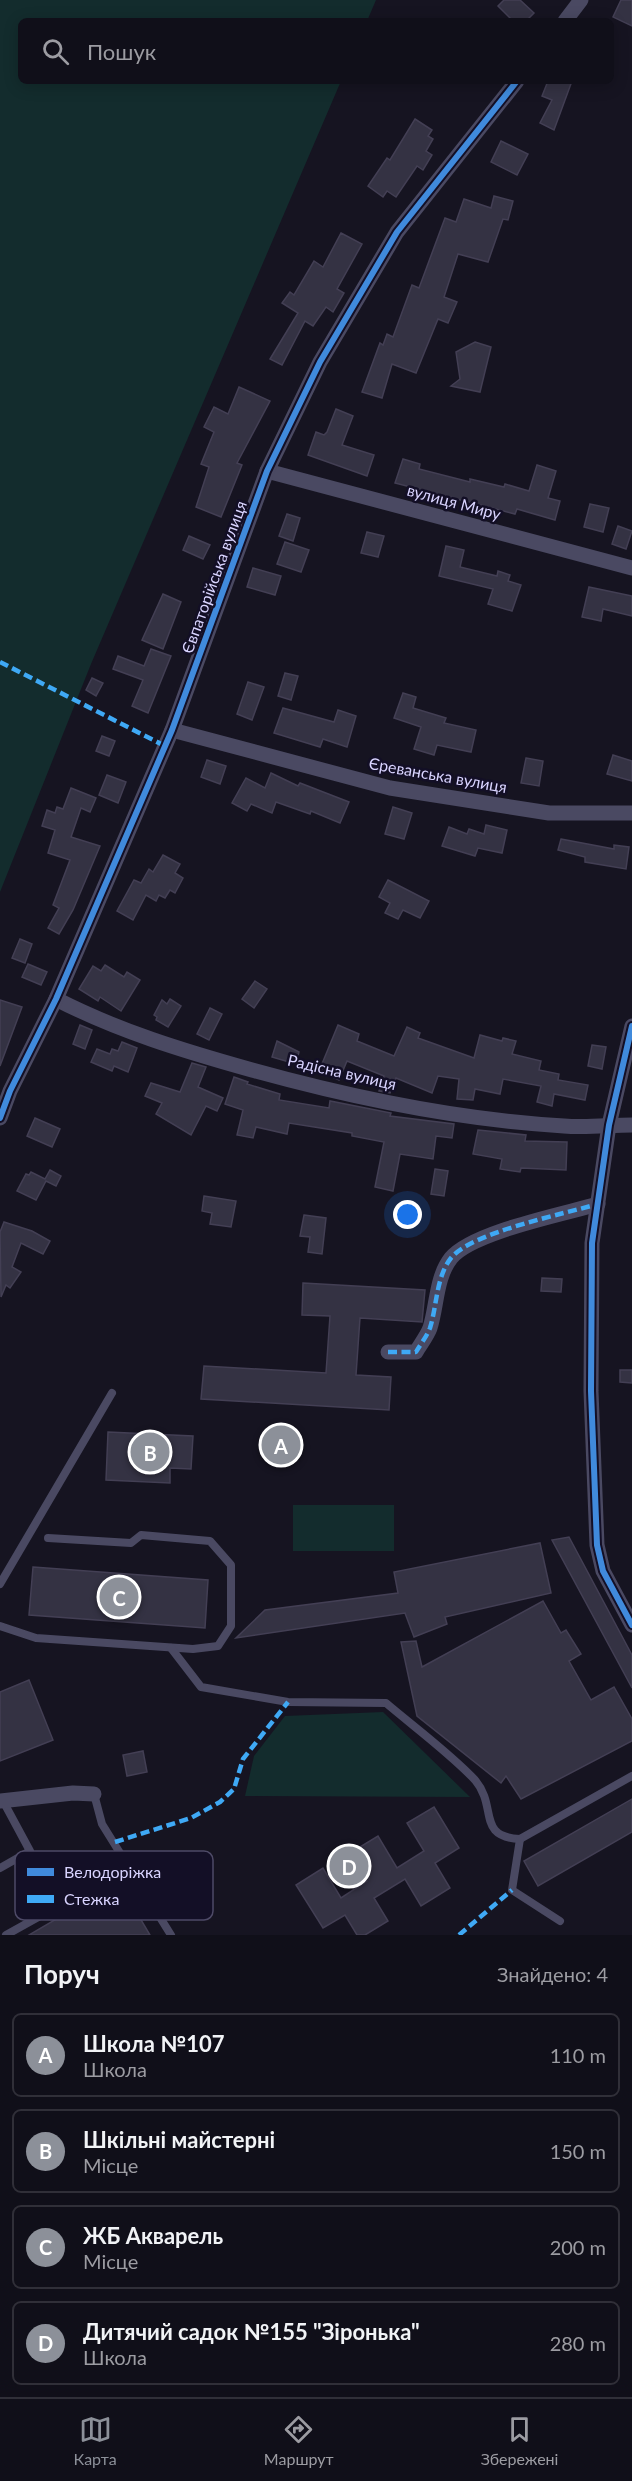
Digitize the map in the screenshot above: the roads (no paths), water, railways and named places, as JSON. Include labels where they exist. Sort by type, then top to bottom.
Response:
[{"type":"street","points":[[567,18],[581,0]]},
{"type":"street","name":"Євпаторійська вулиця","points":[[0,1118],[9,1091],[56,999],[171,730],[267,471],[320,362],[397,232],[515,84]]},
{"type":"street","name":"вулиця Миру","points":[[267,471],[632,568]]},
{"type":"street","name":"Єреванська вулиця","points":[[171,730],[390,788],[549,813],[632,813]]},
{"type":"street","name":"Радісна вулиця","points":[[56,999],[96,1020],[175,1048],[302,1084],[441,1112],[565,1126],[632,1125]]},
{"type":"street","points":[[632,1026],[609,1125],[592,1243],[591,1380],[597,1545],[603,1571],[632,1624]]},
{"type":"street","points":[[388,1352],[416,1352],[430,1329],[434,1304],[452,1257],[471,1244],[516,1226],[598,1204]]},
{"type":"street","points":[[2,1801],[73,1793],[94,1794]]},
{"type":"lane","points":[[0,1584],[112,1393]]},
{"type":"lane","points":[[0,1626],[36,1638],[171,1648],[218,1646],[231,1626],[231,1565],[210,1541],[141,1535],[131,1543],[48,1538]]},
{"type":"lane","points":[[171,1648],[201,1688],[288,1702],[386,1703],[475,1781],[489,1805],[491,1824],[495,1834],[505,1838],[520,1839],[632,1776]]},
{"type":"lane","points":[[94,1794],[102,1824],[120,1851]]},
{"type":"lane","points":[[2,1801],[30,1851]]},
{"type":"lane","points":[[520,1839],[512,1890],[560,1921]]},
{"type":"lane","points":[[0,1868],[15,1860]]},
{"type":"lane","points":[[6,1935],[33,1920]]},
{"type":"lane","points":[[162,1920],[171,1935]]},
{"type":"place","name":"Школа №107","points":[[281,1445]]},
{"type":"place","name":"Шкільні майстерні","points":[[150,1452]]},
{"type":"place","name":"ЖБ Акварель","points":[[119,1597]]},
{"type":"place","name":"Дитячий садок №155 \"Зіронька\"","points":[[349,1866]]}]
